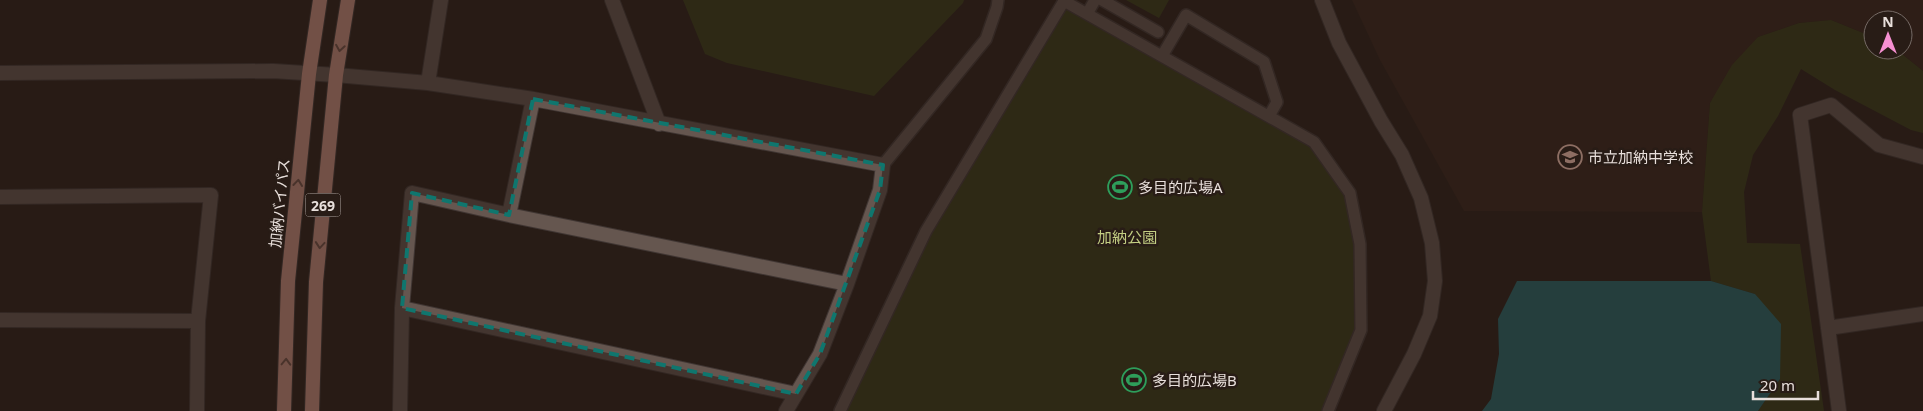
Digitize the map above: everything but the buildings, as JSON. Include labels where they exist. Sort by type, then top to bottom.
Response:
[{"type":"highway","name":"加納バイパス","points":[[284,411],[288,281],[308,74],[320,0]]},
{"type":"highway","name":"269","points":[[312,411],[316,282],[336,75],[348,0]]},
{"type":"street","points":[[428,83],[441,0]]},
{"type":"street","points":[[612,0],[659,124]]},
{"type":"street","points":[[1322,0],[1339,43],[1381,121],[1402,155],[1414,181],[1421,198],[1432,243],[1435,281],[1430,316],[1414,354],[1384,411]]},
{"type":"street","points":[[0,73],[273,71],[428,83],[533,99],[883,166],[880,190],[820,354],[786,411]]},
{"type":"street","points":[[509,214],[533,99]]},
{"type":"street","points":[[1839,411],[1800,115],[1831,105],[1879,146],[1923,156]]},
{"type":"street","points":[[400,411],[402,308],[412,193],[847,284]]},
{"type":"street","points":[[0,197],[211,194],[198,321],[197,411]]},
{"type":"street","points":[[402,308],[796,394]]},
{"type":"street","points":[[1828,328],[1923,314]]},
{"type":"street","points":[[0,320],[198,321]]},
{"type":"lane","points":[[883,166],[986,39],[998,0]]},
{"type":"lane","points":[[840,411],[926,230],[1064,0],[1314,142],[1350,193],[1360,244],[1361,330],[1328,411]]},
{"type":"lane","points":[[1087,14],[1095,0]]},
{"type":"lane","points":[[1102,0],[1158,32]]},
{"type":"lane","points":[[1162,56],[1186,15],[1264,62],[1277,102],[1269,116]]},
{"type":"highlighted area","points":[[533,99],[883,165],[880,190],[820,354],[796,394],[402,308],[412,193],[509,215]]},
{"type":"shaded area","name":"市立加納中学校","points":[[1352,0],[1923,0],[1923,71],[1909,60],[1913,60],[1913,10],[1863,10],[1863,33],[1831,20],[1799,23],[1758,37],[1710,103],[1702,212],[1464,211],[1380,60]]},
{"type":"green space","points":[[683,0],[964,0],[874,96],[727,63],[705,54]]},
{"type":"green space","points":[[1126,0],[1169,0],[1159,18]]},
{"type":"green space","name":"加納公園","points":[[1064,1],[1314,142],[1350,193],[1360,244],[1361,330],[1328,411],[840,411],[926,230]]},
{"type":"green space","points":[[1831,20],[1863,33],[1863,60],[1909,60],[1923,71],[1923,133],[1911,130],[1835,90],[1801,69],[1778,116],[1753,155],[1744,192],[1747,243],[1800,244],[1824,411],[1758,411],[1780,379],[1755,294],[1711,281],[1702,212],[1710,103],[1732,65],[1758,37],[1799,23]]},
{"type":"water","points":[[1517,281],[1711,281],[1755,294],[1781,324],[1780,379],[1758,411],[1482,411],[1491,399],[1499,354],[1498,319]]},
{"type":"place","name":"市立加納中学校","points":[[1570,157]]},
{"type":"place","name":"多目的広場A","points":[[1120,187]]},
{"type":"place","name":"多目的広場B","points":[[1134,380]]}]
